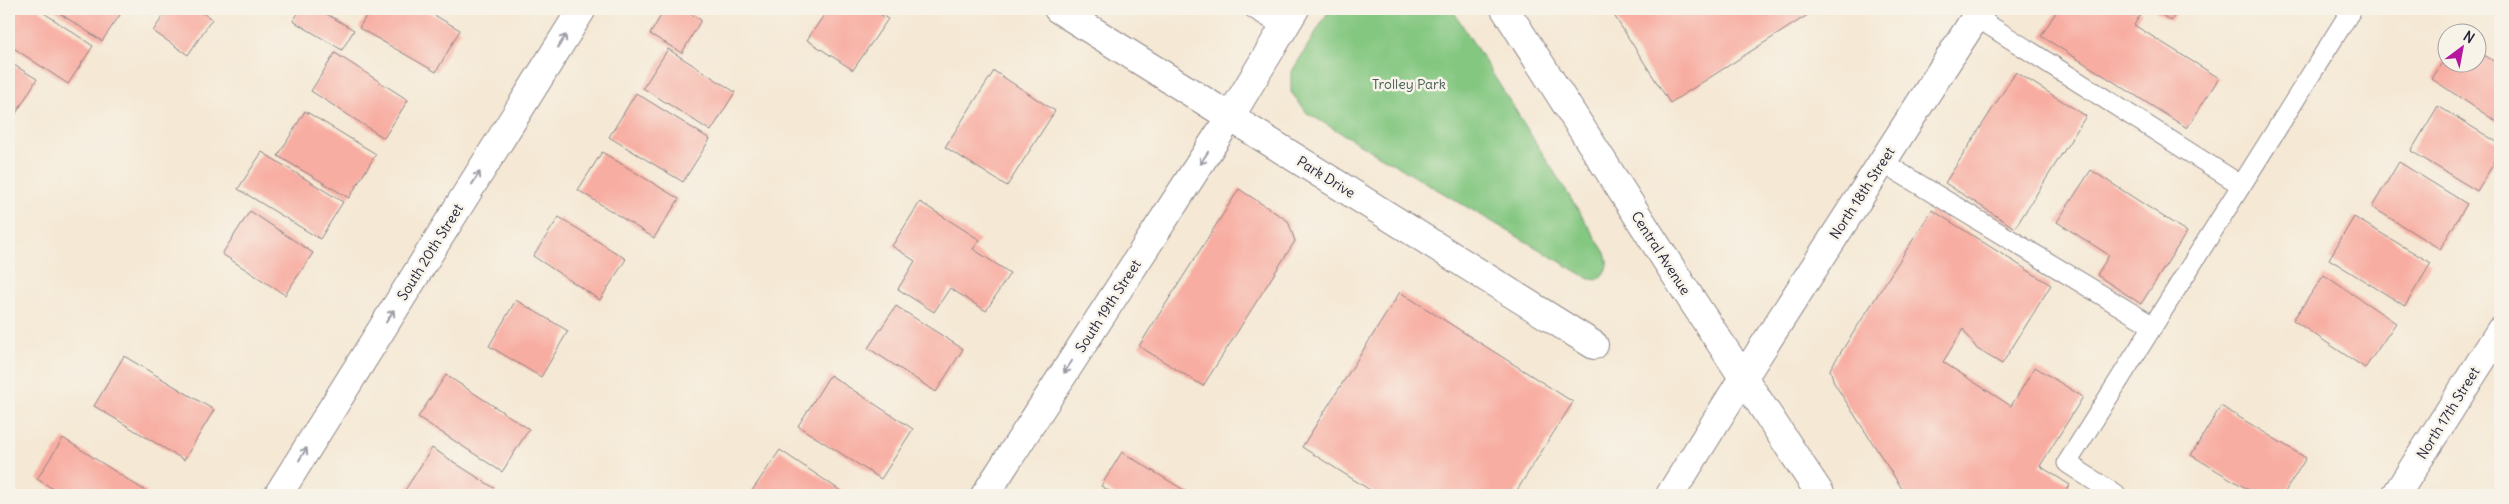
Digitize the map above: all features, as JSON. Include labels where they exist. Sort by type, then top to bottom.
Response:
[{"type":"street","name":"South 20th Street","points":[[278,495],[582,9]]},
{"type":"street","name":"Park Drive","points":[[1058,9],[1594,345]]},
{"type":"street","name":"Central Avenue","points":[[1505,9],[1743,378],[1821,495]]},
{"type":"street","name":"North 18th Street","points":[[1670,495],[1978,13]]},
{"type":"street","name":"South 19th Street","points":[[985,495],[1230,117],[1289,18]]},
{"type":"street","name":"North 17th Street","points":[[2396,495],[2500,331]]},
{"type":"lane","points":[[1254,9],[1289,18]]},
{"type":"lane","points":[[2116,495],[2067,463],[2352,9]]},
{"type":"lane","points":[[1978,13],[2241,185]]},
{"type":"lane","points":[[1882,162],[2153,326]]},
{"type":"green space","name":"Trolley Park","points":[[1330,9],[1452,9],[1605,253],[1607,265],[1605,271],[1597,280],[1588,278],[1307,113],[1291,92],[1291,73]]},
{"type":"building","points":[[9,9],[38,9],[93,46],[68,84],[9,45]]},
{"type":"building","points":[[53,9],[124,9],[102,41]]},
{"type":"building","points":[[168,9],[196,9],[212,19],[188,55],[153,31]]},
{"type":"building","points":[[301,9],[318,9],[354,30],[342,50],[293,21]]},
{"type":"building","points":[[370,9],[424,9],[460,30],[436,72],[359,28]]},
{"type":"building","points":[[665,9],[682,9],[701,20],[682,53],[650,34]]},
{"type":"building","points":[[828,9],[872,9],[888,19],[853,70],[807,40]]},
{"type":"building","points":[[1610,9],[1817,9],[1670,103]]},
{"type":"building","points":[[2058,9],[2137,9],[2142,12],[2134,25],[2219,78],[2187,128],[2041,36]]},
{"type":"building","points":[[2153,9],[2179,9],[2171,21]]},
{"type":"building","points":[[668,49],[735,92],[711,131],[643,88]]},
{"type":"building","points":[[335,53],[408,100],[384,138],[311,91]]},
{"type":"building","points":[[2486,56],[2500,65],[2500,124],[2432,79],[2436,72],[2486,72]]},
{"type":"building","points":[[9,62],[37,79],[12,120],[9,118]]},
{"type":"building","points":[[994,71],[1055,111],[1007,186],[945,147]]},
{"type":"building","points":[[2016,72],[2086,116],[2015,228],[1945,183]]},
{"type":"building","points":[[636,93],[710,139],[683,182],[609,137]]},
{"type":"building","points":[[2438,106],[2500,144],[2500,153],[2477,191],[2411,151]]},
{"type":"building","points":[[305,111],[376,154],[349,198],[278,156]]},
{"type":"building","points":[[262,152],[343,202],[320,239],[238,189]]},
{"type":"building","points":[[602,152],[679,199],[654,238],[578,190]]},
{"type":"building","points":[[2399,162],[2467,204],[2440,249],[2372,207]]},
{"type":"building","points":[[2091,170],[2187,232],[2141,304],[2097,275],[2109,255],[2057,222]]},
{"type":"building","points":[[1239,189],[1288,221],[1295,241],[1203,386],[1139,346]]},
{"type":"building","points":[[920,202],[980,240],[973,249],[1010,273],[986,311],[950,288],[934,312],[898,289],[915,261],[892,246]]},
{"type":"building","points":[[1932,210],[2051,285],[2002,364],[1977,349],[1963,329],[1943,362],[2011,406],[2035,367],[2083,397],[2040,466],[2070,485],[2064,495],[1906,495],[1834,383],[1830,369]]},
{"type":"building","points":[[250,211],[313,253],[285,295],[222,254]]},
{"type":"building","points":[[559,217],[626,259],[600,300],[533,256]]},
{"type":"building","points":[[2354,217],[2431,263],[2405,306],[2329,259]]},
{"type":"building","points":[[2324,275],[2396,323],[2365,368],[2293,320]]},
{"type":"building","points":[[1400,292],[1573,402],[1514,495],[1378,495],[1302,447]]},
{"type":"building","points":[[516,300],[568,331],[541,377],[489,346]]},
{"type":"building","points":[[896,306],[963,349],[936,392],[868,348]]},
{"type":"building","points":[[124,356],[214,410],[184,460],[94,406]]},
{"type":"building","points":[[446,375],[529,429],[502,472],[418,417]]},
{"type":"building","points":[[830,375],[913,429],[881,479],[798,426]]},
{"type":"building","points":[[2221,406],[2306,458],[2283,495],[2257,495],[2191,455]]},
{"type":"building","points":[[63,438],[147,492],[144,495],[63,495],[37,479]]},
{"type":"building","points":[[432,448],[497,490],[494,495],[402,495]]},
{"type":"building","points":[[780,450],[847,495],[749,495]]},
{"type":"building","points":[[1122,452],[1192,495],[1116,495],[1101,486]]}]
